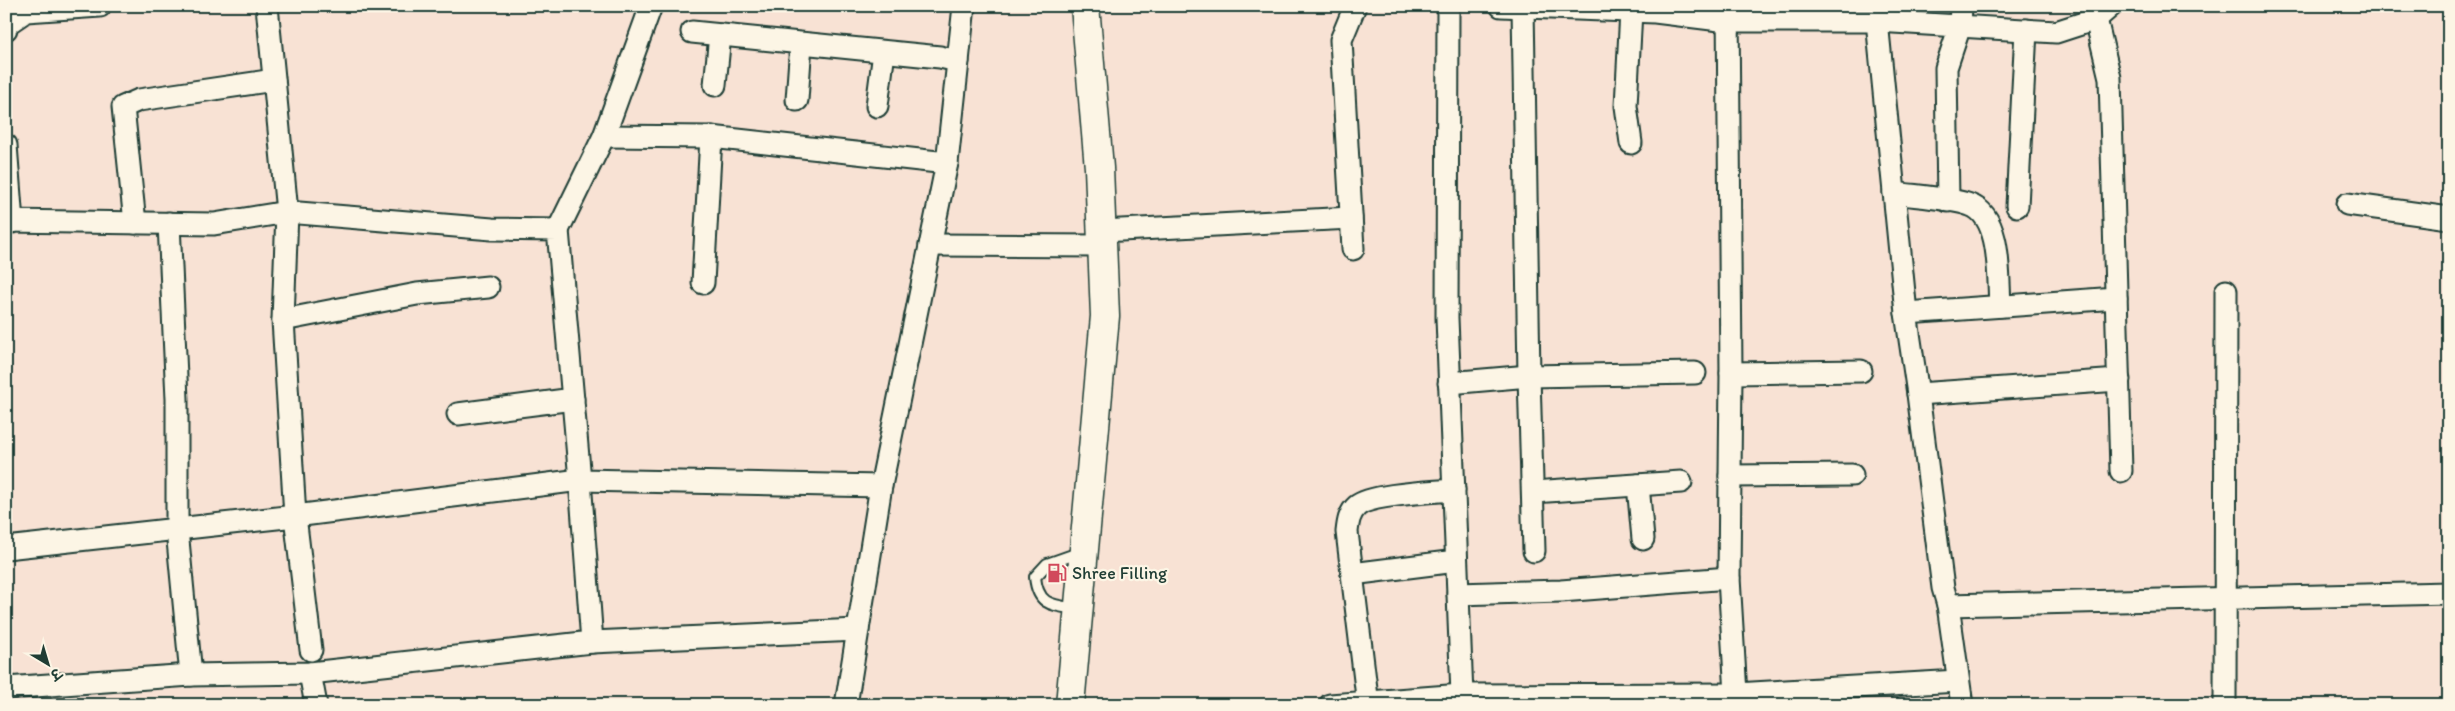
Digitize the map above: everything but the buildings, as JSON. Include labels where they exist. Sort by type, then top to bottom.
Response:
[{"type":"street","points":[[6,29],[6,24],[26,11],[100,6]]},
{"type":"street","points":[[267,6],[287,212],[284,320],[295,516],[312,650]]},
{"type":"street","points":[[592,642],[558,230],[604,136],[651,6]]},
{"type":"street","points":[[846,705],[881,486],[947,163],[964,6]]},
{"type":"street","points":[[1070,705],[1105,316],[1099,168],[1086,6]]},
{"type":"street","points":[[1353,249],[1341,40],[1355,6]]},
{"type":"street","points":[[1448,6],[1447,318],[1462,695]]},
{"type":"street","points":[[1501,6],[1631,11],[1655,9],[1728,14],[1843,13],[1878,21],[1960,16],[2026,30],[2056,32],[2104,13],[2110,78],[2121,471]]},
{"type":"street","points":[[1523,7],[1534,551]]},
{"type":"street","points":[[1631,11],[1626,106],[1631,142]]},
{"type":"street","points":[[1728,14],[1731,373],[1729,578],[1737,700]]},
{"type":"street","points":[[1948,201],[1946,68],[1960,16]]},
{"type":"street","points":[[1878,21],[1906,313],[1942,588],[1948,605],[1962,705]]},
{"type":"street","points":[[2017,206],[2026,30]]},
{"type":"street","points":[[692,32],[958,61]]},
{"type":"street","points":[[715,85],[720,35]]},
{"type":"street","points":[[797,100],[802,44]]},
{"type":"street","points":[[877,106],[884,52]]},
{"type":"street","points":[[135,223],[123,107],[139,100],[274,80]]},
{"type":"street","points":[[604,136],[711,137],[947,163]]},
{"type":"street","points":[[703,283],[711,137]]},
{"type":"street","points":[[6,145],[9,222],[214,224],[287,212],[492,230],[558,230]]},
{"type":"street","points":[[1894,193],[1971,205],[1986,217],[1994,236],[2000,306]]},
{"type":"street","points":[[2347,204],[2449,218]]},
{"type":"street","points":[[930,245],[1102,239],[1351,218]]},
{"type":"street","points":[[169,223],[177,399],[176,530],[191,676]]},
{"type":"street","points":[[284,320],[417,294],[488,287]]},
{"type":"street","points":[[2226,291],[2226,705]]},
{"type":"street","points":[[1906,313],[2116,298]]},
{"type":"street","points":[[1731,373],[1861,371]]},
{"type":"street","points":[[1450,383],[1529,376],[1695,373]]},
{"type":"street","points":[[1918,394],[2119,380]]},
{"type":"street","points":[[458,414],[573,399]]},
{"type":"street","points":[[1730,476],[1852,475]]},
{"type":"street","points":[[6,548],[295,516],[580,480],[881,486]]},
{"type":"street","points":[[1532,492],[1681,482]]},
{"type":"street","points":[[1638,485],[1643,539]]},
{"type":"street","points":[[1368,703],[1346,532],[1349,518],[1356,506],[1370,499],[1454,490]]},
{"type":"street","points":[[1352,574],[1456,561]]},
{"type":"street","points":[[1458,594],[1561,591],[1729,578]]},
{"type":"street","points":[[1948,605],[2449,593]]},
{"type":"street","points":[[6,688],[191,676],[310,673],[592,642],[858,630]]},
{"type":"street","points":[[310,673],[316,705]]},
{"type":"street","points":[[1330,705],[1462,695],[1497,700],[1737,700],[1958,681]]},
{"type":"lane","points":[[1079,609],[1048,604],[1037,592],[1035,576],[1047,564],[1084,551]]},
{"type":"place","name":"Shree Filling","points":[[1057,573]]}]
